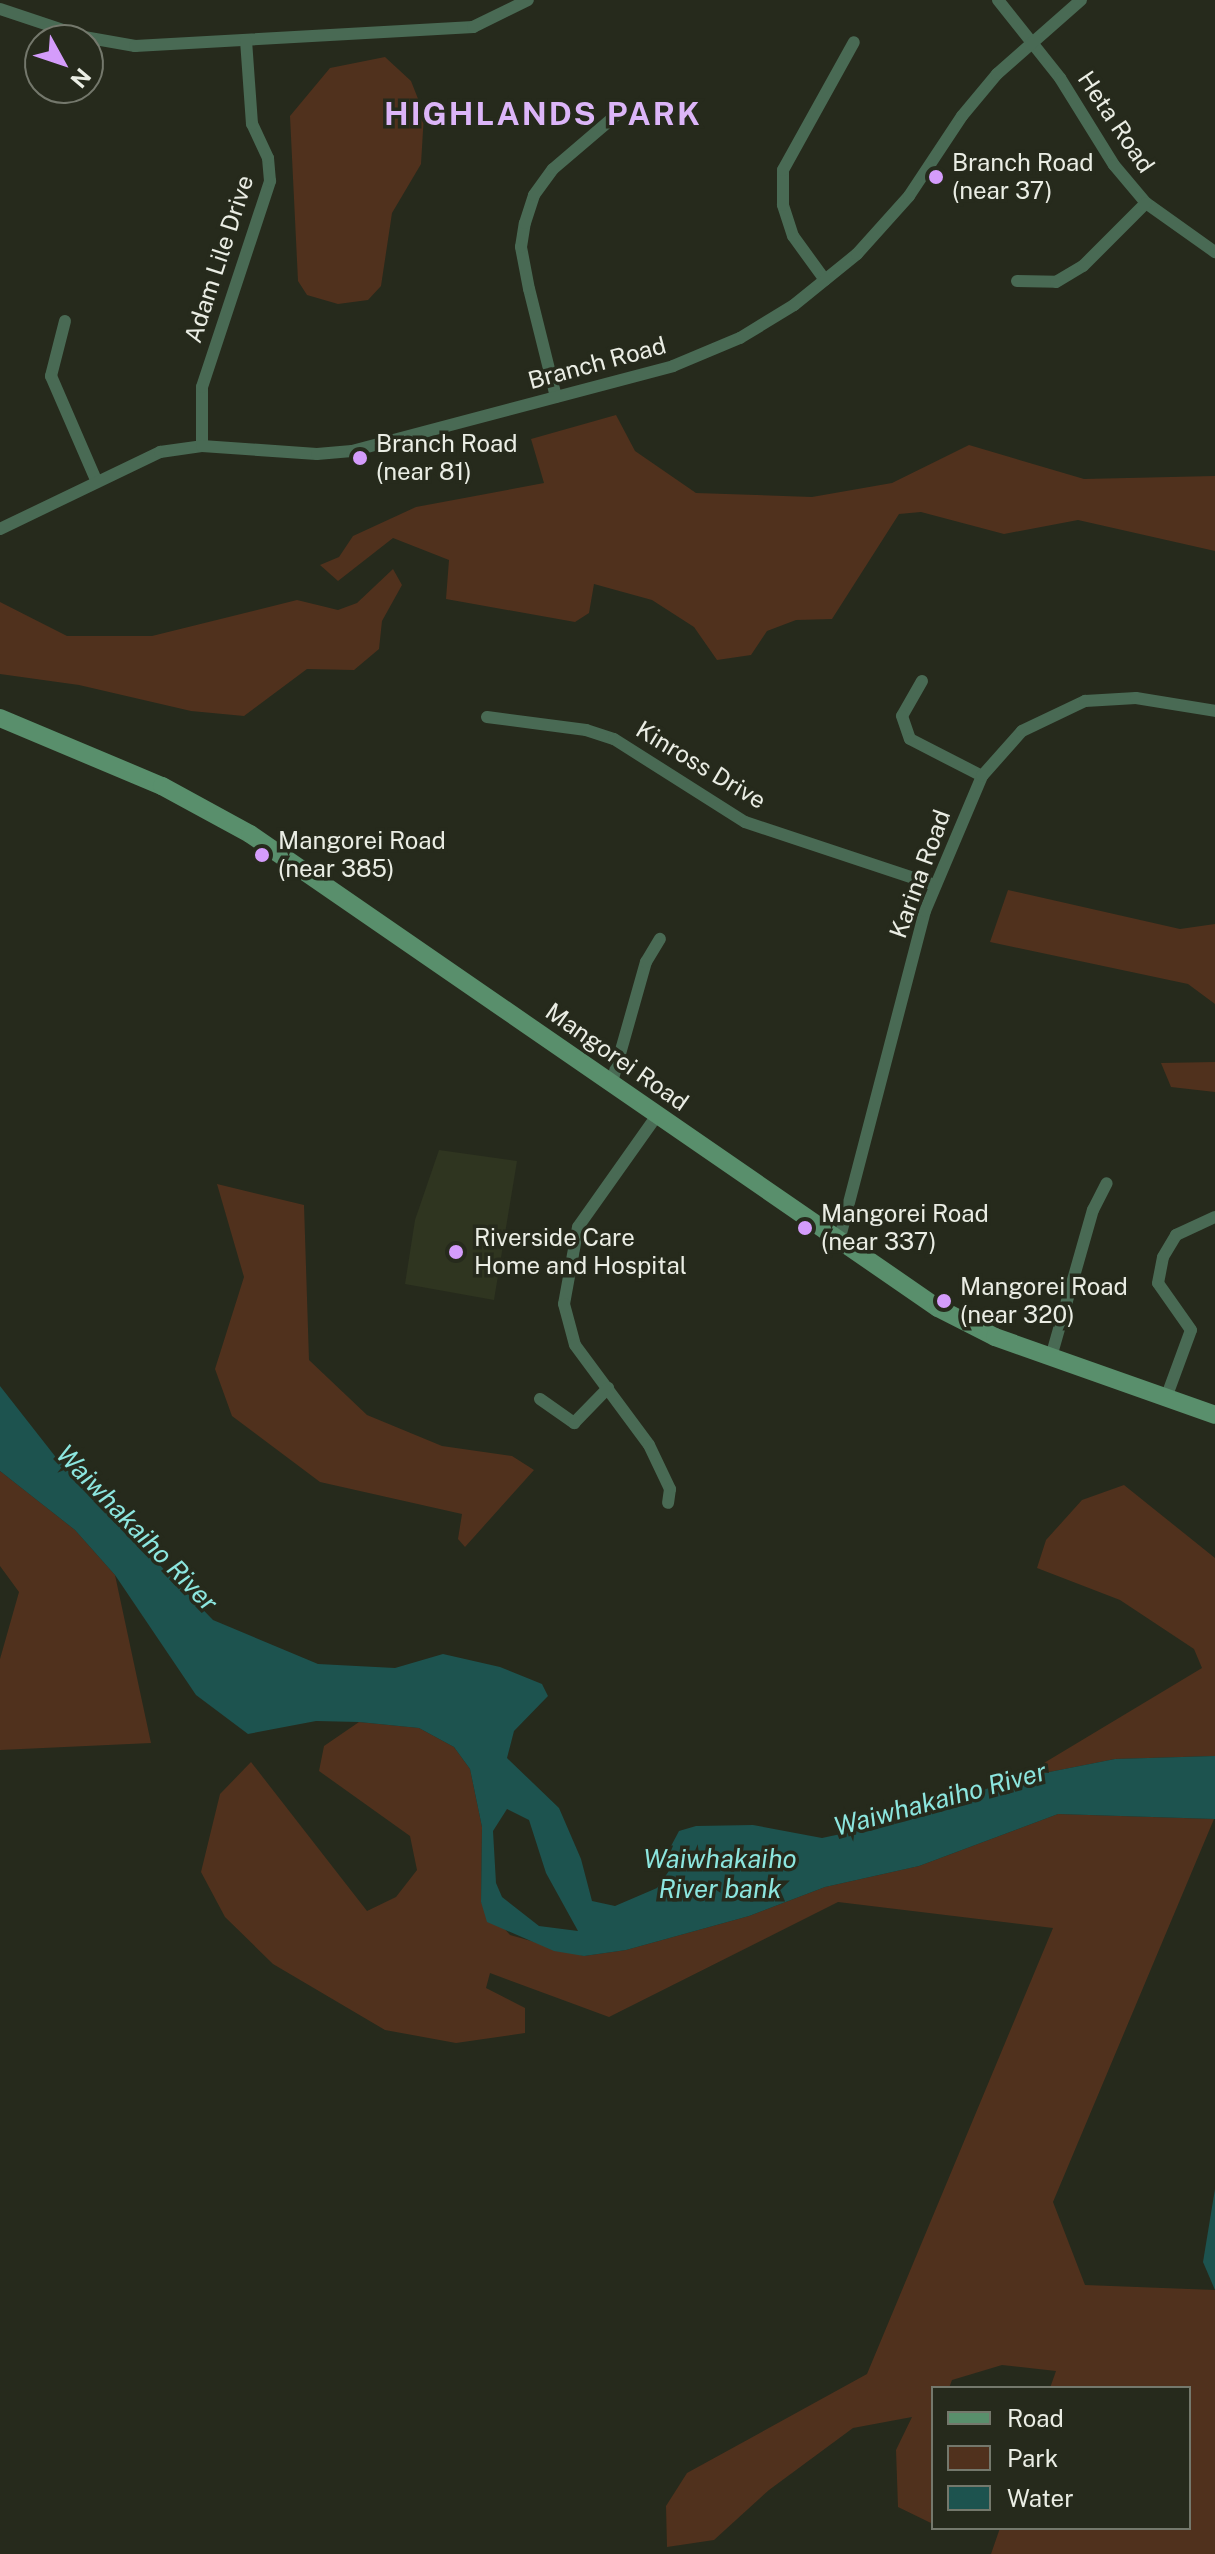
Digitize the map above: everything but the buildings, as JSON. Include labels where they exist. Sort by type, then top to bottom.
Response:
[{"type":"street","points":[[0,9],[116,44],[473,27],[528,0]]},
{"type":"street","name":"Heta Road","points":[[998,0],[1032,38],[1114,165],[1146,203],[1215,252]]},
{"type":"street","name":"Branch Road","points":[[0,529],[96,480],[160,452],[202,446],[336,453],[673,366],[740,338],[825,280],[909,196],[962,116],[1032,38],[1081,0]]},
{"type":"street","name":"Adam Lile Drive","points":[[202,446],[202,387],[270,181],[268,158],[252,124],[246,40]]},
{"type":"street","points":[[825,280],[793,236],[783,205],[783,170],[854,42]]},
{"type":"street","points":[[556,397],[521,247],[525,223],[534,195],[553,169],[622,110]]},
{"type":"street","points":[[1017,281],[1056,282],[1083,266],[1146,203]]},
{"type":"street","points":[[65,321],[51,376],[96,480]]},
{"type":"street","points":[[922,681],[902,716],[910,739],[982,776]]},
{"type":"street","name":"Karina Road","points":[[839,1241],[934,885],[982,776],[1022,731],[1085,701],[1136,698],[1215,711]]},
{"type":"street","name":"Kinross Drive","points":[[487,717],[614,739],[745,822],[934,885]]},
{"type":"street","name":"Mangorei Road","points":[[0,718],[162,786],[250,834],[938,1308],[1051,1357],[1215,1415]]},
{"type":"street","points":[[612,1082],[646,962],[660,939]]},
{"type":"street","points":[[658,1114],[589,1209],[571,1246],[565,1318],[575,1345],[649,1445],[670,1489],[668,1503]]},
{"type":"street","points":[[1051,1357],[1093,1210],[1107,1183]]},
{"type":"street","points":[[1166,1398],[1191,1330],[1158,1283],[1163,1257],[1176,1235],[1215,1217]]},
{"type":"street","points":[[540,1399],[574,1423],[608,1388]]},
{"type":"shaded area","name":"Riverside Care Home and Hospital","points":[[439,1150],[517,1161],[494,1300],[405,1284],[415,1220]]},
{"type":"green space","points":[[385,57],[411,81],[424,114],[421,164],[392,213],[381,286],[368,300],[338,304],[307,295],[298,281],[290,116],[330,68]]},
{"type":"green space","points":[[616,415],[635,451],[696,493],[812,497],[892,483],[969,445],[1084,479],[1215,476],[1215,551],[1078,520],[1004,534],[921,512],[899,514],[832,619],[796,620],[767,631],[751,655],[717,660],[694,627],[652,600],[594,584],[589,613],[575,622],[446,599],[449,560],[393,538],[338,581],[320,565],[339,557],[353,536],[416,507],[544,483],[531,439]]},
{"type":"green space","points":[[393,569],[402,585],[382,621],[379,649],[354,670],[307,669],[244,716],[191,711],[79,685],[0,674],[0,602],[67,636],[152,636],[297,600],[338,610],[357,603]]},
{"type":"green space","points":[[1008,890],[1180,929],[1215,924],[1215,1004],[1188,984],[990,942]]},
{"type":"green space","points":[[1215,1062],[1215,1092],[1171,1087],[1161,1063]]},
{"type":"green space","points":[[217,1184],[304,1205],[309,1360],[367,1415],[442,1446],[512,1456],[534,1470],[465,1547],[458,1539],[462,1514],[320,1482],[232,1416],[215,1369],[244,1277]]},
{"type":"green space","points":[[0,1471],[75,1530],[115,1575],[151,1743],[0,1750],[0,1659],[19,1592],[0,1566]]},
{"type":"green space","points":[[1124,1485],[1215,1558],[1215,1756],[1115,1759],[1019,1778],[1202,1668],[1194,1649],[1120,1600],[1037,1568],[1046,1540],[1082,1500]]},
{"type":"green space","points":[[359,1722],[419,1728],[454,1747],[470,1769],[482,1827],[481,1902],[510,1935],[584,1956],[626,1950],[749,1916],[825,1887],[919,1866],[1058,1814],[1214,1819],[1053,2202],[1085,2285],[1215,2290],[1215,2554],[991,2554],[999,2530],[1191,2530],[1191,2386],[1051,2386],[1056,2371],[1002,2365],[952,2380],[950,2386],[931,2386],[931,2523],[898,2507],[896,2450],[912,2417],[853,2428],[769,2490],[714,2540],[667,2547],[666,2506],[687,2473],[867,2374],[1053,1928],[838,1902],[609,2017],[490,1973],[486,1988],[525,2008],[525,2033],[456,2043],[385,2030],[273,1964],[225,1917],[201,1872],[220,1794],[251,1762],[367,1911],[396,1897],[417,1870],[410,1836],[319,1771],[324,1746]]},
{"type":"water","name":"Waiwhakaiho River bank","points":[[0,1386],[58,1460],[213,1620],[318,1664],[395,1668],[443,1654],[500,1667],[542,1684],[548,1696],[514,1731],[507,1758],[559,1808],[581,1859],[592,1901],[615,1906],[657,1888],[671,1868],[670,1848],[679,1831],[696,1826],[753,1825],[822,1838],[873,1827],[1019,1778],[1115,1759],[1215,1756],[1215,1819],[1058,1814],[919,1866],[825,1887],[749,1916],[626,1950],[584,1956],[554,1951],[487,1922],[481,1902],[482,1827],[470,1769],[454,1747],[419,1728],[359,1722],[316,1721],[248,1734],[196,1695],[115,1575],[75,1530],[0,1471]],"holes":[[[507,1809],[529,1820],[546,1873],[578,1931],[539,1926],[502,1897],[496,1883],[493,1831]]]},
{"type":"water","points":[[1215,2189],[1215,2290],[1203,2262]]},
{"type":"place","name":"Branch Road (near 37)","points":[[936,177]]},
{"type":"place","name":"Branch Road (near 81)","points":[[360,458]]},
{"type":"place","name":"Mangorei Road (near 385)","points":[[262,855]]},
{"type":"place","name":"Mangorei Road (near 337)","points":[[805,1228]]},
{"type":"place","name":"Riverside Care Home and Hospital","points":[[456,1252]]},
{"type":"place","name":"Mangorei Road (near 320)","points":[[944,1301]]},
{"type":"district","name":"HIGHLANDS PARK","points":[[543,114]]},
{"type":"water label","name":"Waiwhakaiho River","points":[[137,1528]]},
{"type":"water label","name":"Waiwhakaiho River","points":[[940,1799]]}]
